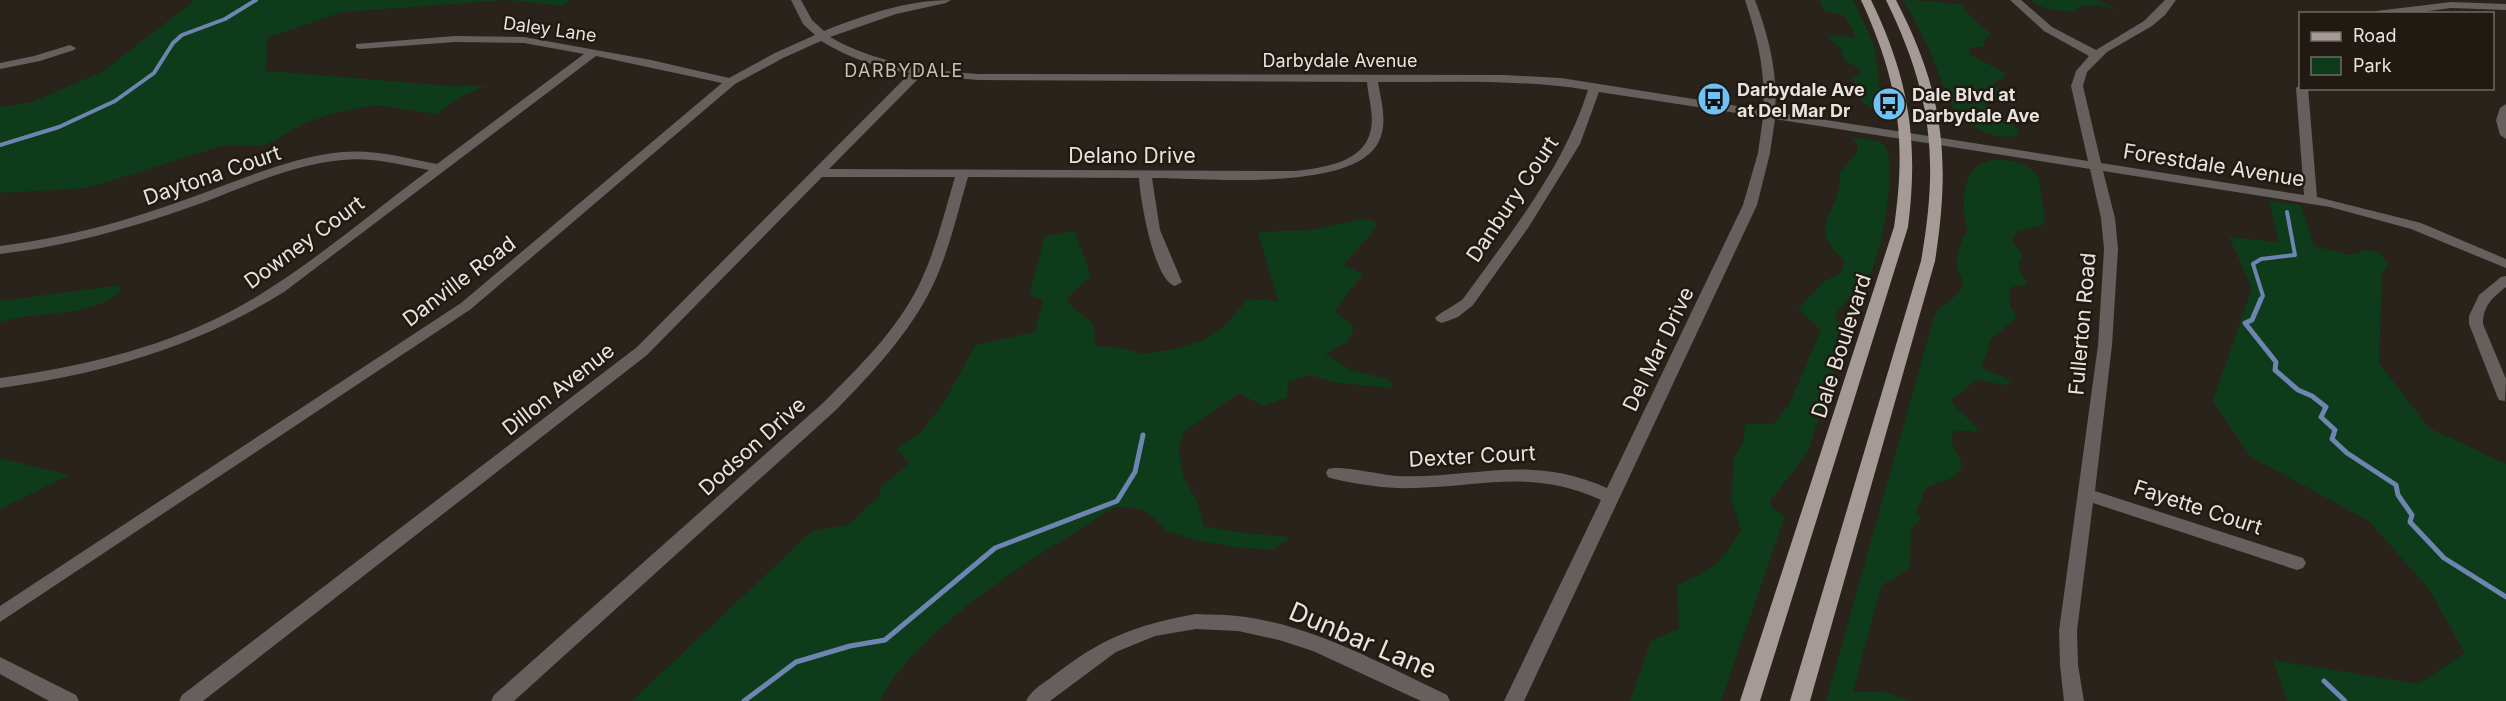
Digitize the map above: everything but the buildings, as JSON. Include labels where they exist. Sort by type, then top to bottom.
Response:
[{"type":"main road","name":"Dale Boulevard","points":[[1750,701],[1898,238],[1906,200],[1907,136],[1899,80],[1890,53],[1866,0]]},
{"type":"main road","points":[[1800,701],[1928,261],[1939,190],[1938,141],[1929,92],[1906,28],[1890,0]]},
{"type":"street","name":"Darbydale Avenue","points":[[796,0],[806,21],[823,37],[855,54],[918,72],[978,77],[1533,80],[1595,87],[1907,136]]},
{"type":"street","name":"Danville Road","points":[[0,615],[466,306],[731,82],[772,58],[823,37],[897,10],[946,0]]},
{"type":"street","name":"Del Mar Drive","points":[[1514,701],[1750,205],[1761,172],[1771,115],[1770,78],[1765,47],[1760,24],[1750,0]]},
{"type":"street","points":[[2015,0],[2048,29],[2096,55]]},
{"type":"street","name":"Fullerton Road","points":[[2074,701],[2069,665],[2068,631],[2105,345],[2110,260],[2108,218],[2077,86],[2081,69],[2096,55],[2149,25],[2171,0]]},
{"type":"street","points":[[2393,12],[2451,5],[2506,7]]},
{"type":"street","name":"Daley Lane","points":[[360,46],[455,39],[501,39],[593,52],[731,82]]},
{"type":"street","points":[[0,66],[36,59],[70,48]]},
{"type":"street","name":"Downey Court","points":[[0,383],[99,365],[169,343],[242,311],[279,289],[593,52]]},
{"type":"street","name":"Dillon Avenue","points":[[189,701],[642,351],[918,72]]},
{"type":"street","name":"Delano Drive","points":[[818,173],[1294,175],[1338,167],[1359,157],[1367,149],[1376,133],[1372,78]]},
{"type":"street","name":"Danbury Court","points":[[1442,318],[1453,314],[1468,302],[1559,170],[1581,131],[1595,87]]},
{"type":"street","points":[[2302,90],[2311,200]]},
{"type":"street","points":[[2506,108],[2502,120],[2506,135]]},
{"type":"street","name":"Forestdale Avenue","points":[[1907,136],[2357,209],[2416,226],[2506,264]]},
{"type":"street","name":"Daytona Court","points":[[0,250],[47,245],[99,234],[290,168],[327,158],[372,156],[438,168]]},
{"type":"street","name":"Dodson Drive","points":[[501,701],[830,406],[883,349],[921,294],[934,268],[963,174]]},
{"type":"street","points":[[1145,174],[1150,224],[1158,248],[1175,282]]},
{"type":"street","points":[[2505,396],[2476,324],[2475,314],[2483,299],[2506,280]]},
{"type":"street","name":"Dexter Court","points":[[1334,473],[1357,478],[1407,482],[1501,473],[1535,474],[1580,484],[1610,497]]},
{"type":"street","name":"Fayette Court","points":[[2085,494],[2297,563]]},
{"type":"street","name":"Dunbar Lane","points":[[1036,701],[1086,662],[1134,636],[1181,624],[1219,621],[1270,628],[1304,639],[1440,701]]},
{"type":"street","points":[[0,665],[69,701]]},
{"type":"green space","points":[[195,0],[507,0],[342,12],[267,38],[266,71],[452,86],[487,85],[460,97],[436,114],[376,105],[334,113],[303,124],[264,146],[222,146],[87,188],[0,193],[0,107],[32,102],[102,72]]},
{"type":"green space","points":[[507,0],[570,0],[564,6]]},
{"type":"green space","points":[[1819,0],[1853,0],[1874,45],[1883,109],[1869,107],[1861,101],[1852,78],[1861,75],[1859,68],[1845,61],[1841,49],[1827,36],[1856,37],[1845,16],[1824,11]]},
{"type":"green space","points":[[1904,0],[1965,5],[1962,8],[1992,34],[1985,38],[1984,46],[1969,48],[1969,54],[2005,73],[2004,78],[1996,81],[1994,85],[2006,96],[1986,104],[2016,128],[2019,132],[2017,136],[1999,136],[1982,131],[1966,122],[1953,109],[1929,49]]},
{"type":"green space","points":[[2031,0],[2098,0],[2119,10],[2089,5],[2074,11],[2057,11],[2040,6]]},
{"type":"green space","points":[[1852,138],[1880,142],[1888,152],[1889,186],[1879,248],[1870,273],[1837,312],[1835,320],[1847,327],[1808,452],[1770,501],[1772,508],[1785,516],[1721,701],[1630,701],[1651,641],[1679,629],[1677,585],[1699,575],[1715,564],[1741,530],[1731,499],[1734,457],[1743,442],[1745,424],[1773,424],[1789,405],[1821,330],[1798,309],[1823,282],[1841,273],[1844,260],[1826,236],[1826,226],[1840,186],[1839,174],[1857,152],[1857,144]]},
{"type":"green space","points":[[1991,160],[2011,161],[2024,165],[2039,177],[2045,221],[2043,225],[2016,232],[2012,240],[2023,256],[2019,267],[2028,284],[2012,287],[2009,291],[2010,307],[2016,315],[2015,319],[1991,339],[1981,368],[2004,377],[2012,383],[2002,385],[1978,379],[1953,398],[1952,402],[1955,406],[1979,431],[1954,431],[1952,439],[1962,464],[1960,470],[1953,477],[1926,488],[1916,512],[1921,518],[1911,529],[1910,568],[1881,586],[1853,692],[1884,692],[1911,701],[1826,701],[1934,317],[1940,308],[1956,295],[1962,285],[1957,259],[1959,248],[1968,231],[1964,202],[1968,179],[1975,168]]},
{"type":"green space","points":[[2269,201],[2301,205],[2314,246],[2350,255],[2366,250],[2379,252],[2388,265],[2382,274],[2379,363],[2429,428],[2506,464],[2506,701],[2287,701],[2273,660],[2418,684],[2465,653],[2428,588],[2369,521],[2251,457],[2213,401],[2252,288],[2229,237],[2279,242]]},
{"type":"green space","points":[[1363,219],[1374,221],[1377,227],[1344,265],[1363,274],[1335,310],[1354,328],[1348,341],[1325,354],[1351,370],[1388,379],[1394,388],[1338,383],[1309,375],[1288,382],[1287,397],[1263,406],[1239,393],[1184,432],[1179,450],[1184,479],[1196,499],[1204,526],[1243,533],[1291,537],[1272,550],[1195,540],[1167,531],[1147,512],[1131,507],[1115,507],[1019,568],[952,618],[898,672],[880,701],[632,701],[812,531],[848,525],[879,496],[882,486],[910,463],[896,450],[923,430],[947,397],[975,345],[1035,332],[1043,300],[1029,295],[1045,236],[1075,231],[1091,276],[1066,299],[1070,305],[1094,324],[1095,346],[1116,347],[1145,354],[1179,348],[1201,341],[1224,327],[1247,299],[1278,301],[1258,232],[1311,230]]},
{"type":"green space","points":[[121,285],[119,293],[92,307],[0,322],[0,301]]},
{"type":"green space","points":[[0,458],[69,475],[0,509]]},
{"type":"waterway","points":[[0,145],[59,127],[115,101],[154,73],[173,43],[182,35],[225,19],[256,0]]},
{"type":"waterway","points":[[2260,300],[2263,296],[2253,264],[2261,259],[2295,255],[2287,212]]},
{"type":"waterway","points":[[2261,299],[2252,320],[2245,323],[2276,362],[2275,370],[2298,390],[2312,396],[2326,407],[2321,417],[2335,430],[2332,439],[2347,453],[2396,485],[2398,495],[2412,515],[2410,522],[2444,558],[2506,597]]},
{"type":"waterway","points":[[744,701],[796,662],[850,646],[885,640],[995,548],[1117,501],[1135,472],[1143,435]]},
{"type":"waterway","points":[[2324,681],[2345,701]]},
{"type":"place","name":"Darbydale Ave at Del Mar Dr","points":[[1714,99]]},
{"type":"place","name":"Dale Blvd at Darbydale Ave","points":[[1889,104]]},
{"type":"district","name":"DARBYDALE","points":[[904,70]]}]
